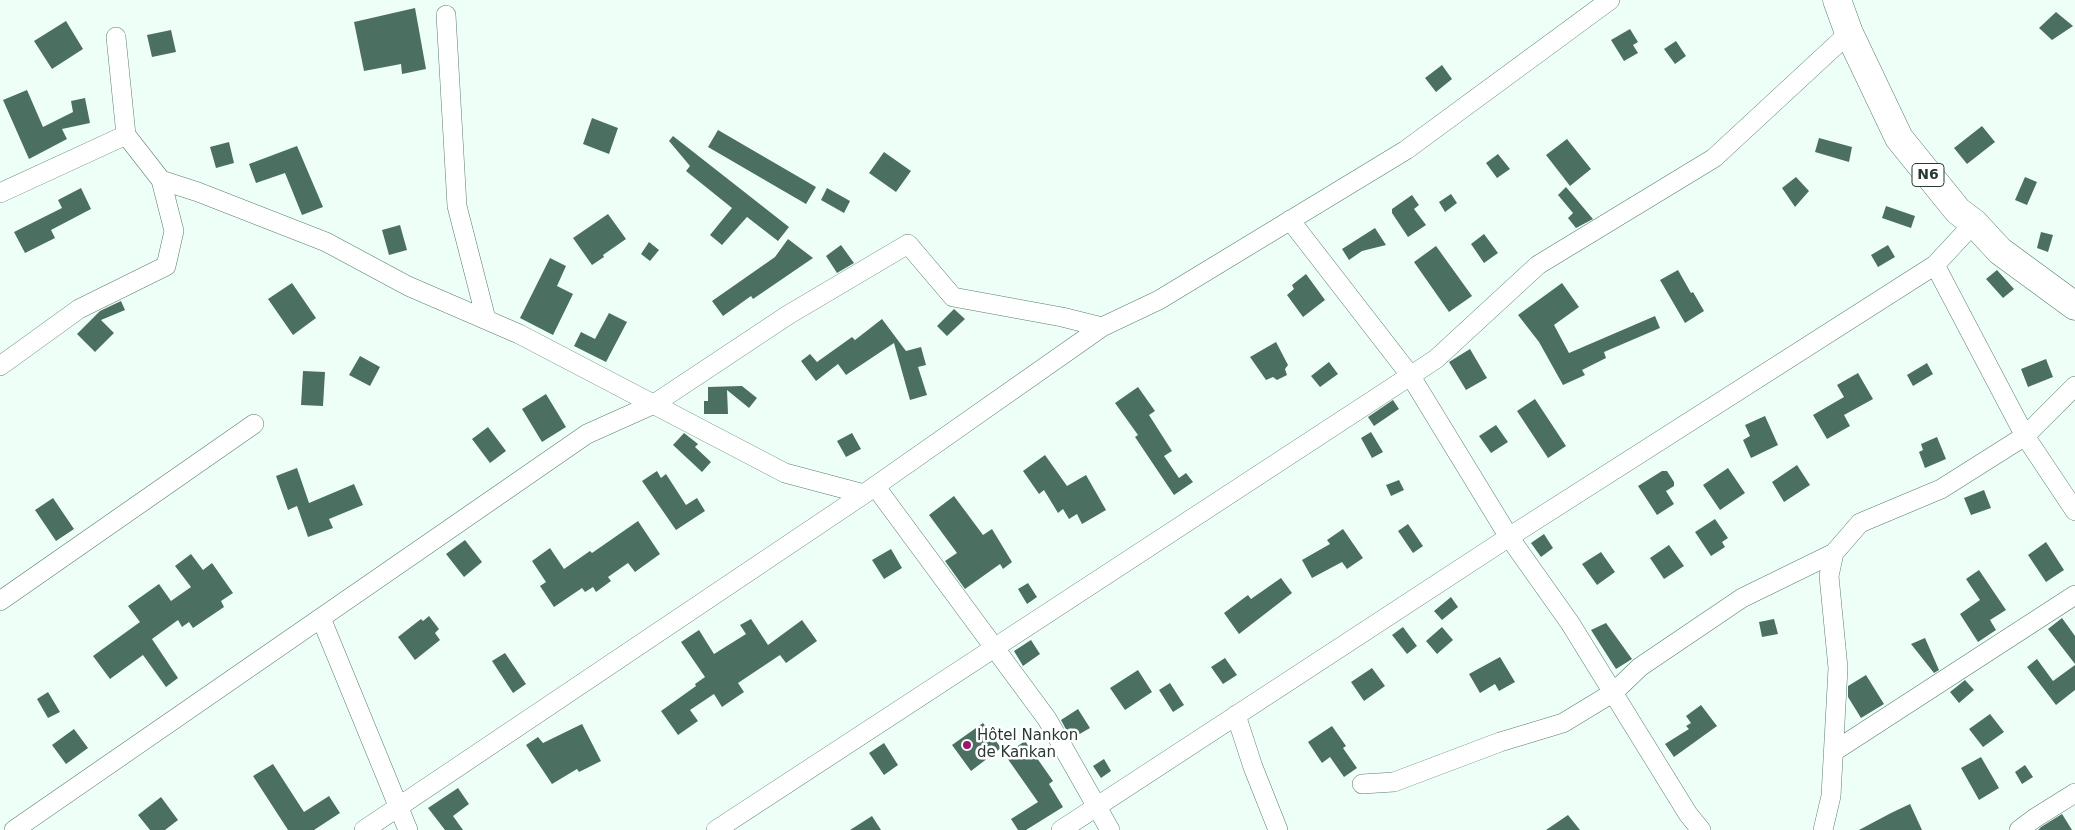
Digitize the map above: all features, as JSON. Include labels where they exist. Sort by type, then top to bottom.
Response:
[{"type":"highway","name":"N6","points":[[1837,0],[1849,33],[1899,138],[1958,211],[1974,222],[2000,251],[2075,306]]},
{"type":"street","points":[[364,830],[870,490],[1102,327],[1159,300],[1406,150],[1610,0]]},
{"type":"street","points":[[446,15],[457,206],[486,320]]},
{"type":"street","points":[[716,830],[993,647],[1436,359],[1538,265],[1714,158],[1849,33]]},
{"type":"street","points":[[0,366],[78,309],[166,266],[174,230],[160,180],[126,135],[116,37]]},
{"type":"street","points":[[0,193],[126,135]]},
{"type":"street","points":[[160,180],[198,192],[326,242],[408,286],[519,334],[785,473],[870,490],[1047,719],[1110,830]]},
{"type":"street","points":[[1290,220],[1410,376],[1509,537],[1570,623],[1614,692],[1685,822],[1701,830]]},
{"type":"street","points":[[1061,830],[1509,537],[1935,266],[1974,222]]},
{"type":"street","points":[[14,830],[587,434],[654,404],[788,315],[908,244],[953,297],[1062,317],[1102,327]]},
{"type":"street","points":[[1935,266],[2025,436],[2075,511]]},
{"type":"street","points":[[1362,784],[1394,782],[1500,742],[1563,723],[1614,692],[1640,667],[1742,598],[1834,553],[1860,523],[1941,489],[2025,436],[2075,386]]},
{"type":"street","points":[[0,602],[254,424]]},
{"type":"street","points":[[1823,830],[1831,796],[1838,668],[1829,576],[1834,553]]},
{"type":"street","points":[[1833,752],[2075,595]]},
{"type":"street","points":[[321,618],[408,830]]},
{"type":"street","points":[[1236,715],[1253,767],[1278,830]]},
{"type":"street","points":[[2019,830],[2075,792]]},
{"type":"building","points":[[415,8],[426,69],[402,74],[401,64],[364,71],[354,22]]},
{"type":"building","points":[[2056,12],[2073,26],[2052,40],[2039,28]]},
{"type":"building","points":[[66,21],[83,49],[52,69],[34,41]]},
{"type":"building","points":[[1630,29],[1638,42],[1633,45],[1638,53],[1624,61],[1611,40]]},
{"type":"building","points":[[171,30],[176,52],[152,57],[147,35]]},
{"type":"building","points":[[1676,41],[1686,56],[1675,64],[1664,49]]},
{"type":"building","points":[[1442,65],[1452,79],[1436,92],[1425,78]]},
{"type":"building","points":[[27,90],[43,127],[73,112],[71,101],[85,98],[90,123],[62,129],[67,139],[29,159],[3,100]]},
{"type":"building","points":[[592,118],[618,128],[609,154],[583,144]]},
{"type":"building","points":[[1982,126],[1995,142],[1967,164],[1954,148]]},
{"type":"building","points":[[718,130],[816,187],[806,204],[708,147]]},
{"type":"building","points":[[673,136],[789,227],[778,241],[747,217],[722,245],[710,235],[732,208],[686,171],[690,166],[669,141]]},
{"type":"building","points":[[1819,138],[1852,147],[1849,162],[1815,152]]},
{"type":"building","points":[[1567,139],[1591,169],[1570,186],[1546,155]]},
{"type":"building","points":[[229,142],[234,163],[216,168],[210,147]]},
{"type":"building","points":[[297,146],[323,207],[302,215],[285,173],[256,183],[249,164]]},
{"type":"building","points":[[884,152],[911,171],[896,192],[869,173]]},
{"type":"building","points":[[1498,154],[1510,169],[1497,178],[1486,163]]},
{"type":"building","points":[[1796,177],[1809,191],[1795,207],[1782,188]]},
{"type":"building","points":[[2025,177],[2037,182],[2027,205],[2015,200]]},
{"type":"building","points":[[1566,187],[1593,219],[1576,228],[1568,218],[1573,213],[1558,195]]},
{"type":"building","points":[[81,188],[91,209],[51,230],[55,238],[25,253],[14,232],[62,208],[58,200]]},
{"type":"building","points":[[827,188],[850,201],[844,213],[821,200]]},
{"type":"building","points":[[1451,194],[1457,203],[1445,212],[1439,202]]},
{"type":"building","points":[[1412,195],[1419,205],[1414,209],[1426,225],[1408,237],[1392,213],[1392,209]]},
{"type":"building","points":[[1886,206],[1915,216],[1911,228],[1882,218]]},
{"type":"building","points":[[608,214],[626,239],[592,265],[573,238]]},
{"type":"building","points":[[400,225],[407,250],[389,255],[382,230]]},
{"type":"building","points":[[1375,228],[1386,245],[1362,251],[1349,260],[1342,249]]},
{"type":"building","points":[[2041,232],[2053,235],[2048,252],[2037,248]]},
{"type":"building","points":[[1484,234],[1498,253],[1484,263],[1471,244]]},
{"type":"building","points":[[788,239],[813,258],[753,299],[751,296],[723,316],[712,301],[775,257]]},
{"type":"building","points":[[649,242],[659,250],[650,261],[641,254]]},
{"type":"building","points":[[841,245],[854,263],[837,273],[826,256]]},
{"type":"building","points":[[1888,245],[1895,257],[1878,267],[1871,255]]},
{"type":"building","points":[[1436,246],[1472,296],[1449,312],[1414,262]]},
{"type":"building","points":[[550,258],[566,266],[557,286],[573,294],[553,335],[520,318]]},
{"type":"building","points":[[1678,270],[1704,311],[1685,323],[1660,280]]},
{"type":"building","points":[[1997,270],[2014,289],[2003,298],[1986,279]]},
{"type":"building","points":[[1306,274],[1325,300],[1303,317],[1287,295],[1294,289],[1292,285]]},
{"type":"building","points":[[292,283],[316,318],[293,335],[268,299]]},
{"type":"building","points":[[1562,283],[1579,307],[1554,325],[1569,353],[1655,316],[1660,328],[1604,352],[1606,358],[1582,370],[1585,375],[1563,385],[1539,342],[1518,315]]},
{"type":"building","points":[[121,301],[125,310],[101,320],[114,333],[95,352],[77,334],[100,311]]},
{"type":"building","points":[[954,309],[965,319],[947,336],[937,326]]},
{"type":"building","points":[[609,313],[627,322],[606,362],[574,346],[581,332],[595,339]]},
{"type":"building","points":[[882,319],[906,351],[921,347],[926,365],[918,367],[927,395],[910,400],[894,343],[846,375],[838,364],[816,381],[801,361],[810,354],[817,362],[852,337],[855,340]]},
{"type":"building","points":[[1276,342],[1288,365],[1285,369],[1287,375],[1277,380],[1273,377],[1266,380],[1250,357]]},
{"type":"building","points":[[1470,349],[1487,378],[1466,390],[1449,362]]},
{"type":"building","points":[[360,356],[380,367],[370,386],[349,375]]},
{"type":"building","points":[[2046,359],[2053,377],[2028,387],[2021,369]]},
{"type":"building","points":[[1329,362],[1338,374],[1320,387],[1311,376]]},
{"type":"building","points":[[1927,363],[1933,374],[1913,386],[1907,375]]},
{"type":"building","points":[[303,371],[325,372],[323,406],[301,405]]},
{"type":"building","points":[[1858,373],[1873,399],[1844,415],[1850,426],[1827,439],[1813,415],[1844,397],[1837,385]]},
{"type":"building","points":[[742,386],[757,398],[749,408],[727,390],[728,414],[704,414],[704,401],[708,401],[708,387]]},
{"type":"building","points":[[1138,387],[1155,411],[1149,415],[1172,451],[1164,456],[1179,478],[1186,473],[1193,482],[1174,495],[1135,437],[1138,435],[1115,403]]},
{"type":"building","points":[[546,394],[566,427],[542,442],[522,409]]},
{"type":"building","points":[[1535,399],[1566,446],[1548,458],[1517,411]]},
{"type":"building","points":[[1393,400],[1399,409],[1374,426],[1368,417]]},
{"type":"building","points":[[1765,416],[1778,445],[1751,458],[1743,440],[1750,436],[1745,425]]},
{"type":"building","points":[[1496,425],[1508,442],[1491,453],[1479,436]]},
{"type":"building","points":[[488,427],[506,451],[490,463],[472,439]]},
{"type":"building","points":[[1371,432],[1383,452],[1372,458],[1361,438]]},
{"type":"building","points":[[684,433],[698,444],[695,447],[711,462],[702,472],[673,445]]},
{"type":"building","points":[[852,433],[861,449],[846,457],[837,441]]},
{"type":"building","points":[[1937,437],[1946,459],[1925,468],[1919,452],[1923,450],[1921,444]]},
{"type":"building","points":[[1045,455],[1067,486],[1086,475],[1106,510],[1082,524],[1077,514],[1069,519],[1063,509],[1058,513],[1044,490],[1039,494],[1023,471]]},
{"type":"building","points":[[1797,465],[1810,485],[1784,502],[1772,482]]},
{"type":"building","points":[[297,468],[309,503],[354,484],[363,505],[329,519],[333,528],[308,537],[297,506],[288,510],[276,476]]},
{"type":"building","points":[[1728,468],[1745,493],[1720,510],[1703,485]]},
{"type":"building","points":[[657,471],[661,478],[666,474],[686,505],[697,498],[705,511],[676,530],[642,481]]},
{"type":"building","points":[[1662,471],[1667,471],[1674,482],[1674,486],[1666,491],[1674,504],[1657,515],[1638,486]]},
{"type":"building","points":[[1399,480],[1404,490],[1391,496],[1386,485]]},
{"type":"building","points":[[1984,490],[1991,508],[1971,515],[1964,498]]},
{"type":"building","points":[[954,496],[983,535],[992,529],[1012,562],[1003,569],[1000,564],[965,589],[945,561],[957,553],[929,515]]},
{"type":"building","points":[[53,498],[74,529],[56,541],[35,510]]},
{"type":"building","points":[[1715,519],[1728,538],[1722,542],[1725,547],[1711,556],[1695,532]]},
{"type":"building","points":[[638,521],[660,554],[635,572],[628,563],[608,577],[611,581],[596,592],[593,587],[585,592],[582,588],[554,607],[540,586],[546,582],[532,561],[550,548],[564,569],[590,551],[592,553]]},
{"type":"building","points":[[1408,524],[1423,546],[1413,553],[1398,531]]},
{"type":"building","points":[[1343,529],[1363,558],[1347,569],[1342,562],[1312,578],[1302,560],[1330,544],[1327,540]]},
{"type":"building","points":[[1544,534],[1553,548],[1541,557],[1531,543]]},
{"type":"building","points":[[465,540],[482,562],[464,577],[446,554]]},
{"type":"building","points":[[2046,542],[2064,570],[2046,582],[2028,555]]},
{"type":"building","points":[[1669,545],[1684,566],[1664,579],[1650,558]]},
{"type":"building","points":[[891,549],[902,568],[884,579],[872,560]]},
{"type":"building","points":[[1601,552],[1615,572],[1597,585],[1582,564]]},
{"type":"building","points":[[191,554],[203,570],[212,563],[233,593],[221,601],[224,607],[193,628],[189,622],[182,627],[178,620],[152,639],[178,678],[166,687],[143,655],[110,679],[93,656],[140,622],[128,606],[159,584],[171,601],[191,587],[175,566]]},
{"type":"building","points":[[1979,570],[2006,610],[1990,620],[1996,630],[1978,642],[1960,614],[1980,600],[1966,579]]},
{"type":"building","points":[[1281,578],[1292,593],[1239,634],[1224,613],[1248,595],[1251,599]]},
{"type":"building","points":[[1028,583],[1037,597],[1027,604],[1018,589]]},
{"type":"building","points":[[1451,597],[1458,607],[1442,620],[1434,611]]},
{"type":"building","points":[[429,616],[439,629],[435,633],[440,640],[415,660],[398,637],[421,619],[423,621]]},
{"type":"building","points":[[2062,618],[2075,636],[2075,664],[2048,629]]},
{"type":"building","points":[[751,619],[768,645],[802,620],[817,641],[786,663],[780,655],[738,683],[744,692],[722,707],[714,694],[690,710],[698,721],[678,735],[661,711],[696,686],[695,684],[705,677],[681,642],[699,630],[714,654],[746,634],[740,625]]},
{"type":"building","points":[[1774,619],[1778,634],[1762,637],[1759,622]]},
{"type":"building","points":[[1606,623],[1632,659],[1616,669],[1591,630]]},
{"type":"building","points":[[1403,627],[1417,646],[1407,654],[1392,635]]},
{"type":"building","points":[[1442,627],[1453,640],[1437,654],[1426,641]]},
{"type":"building","points":[[1925,638],[1939,670],[1934,673],[1911,644]]},
{"type":"building","points":[[1031,640],[1040,654],[1023,666],[1014,651]]},
{"type":"building","points":[[505,653],[526,684],[513,693],[492,661]]},
{"type":"building","points":[[1500,657],[1515,682],[1499,691],[1495,684],[1480,693],[1469,674]]},
{"type":"building","points":[[1225,658],[1237,675],[1223,684],[1211,667]]},
{"type":"building","points":[[2037,659],[2053,681],[2075,665],[2075,690],[2056,705],[2027,667]]},
{"type":"building","points":[[1372,668],[1385,686],[1364,701],[1351,682]]},
{"type":"building","points":[[1138,670],[1152,692],[1125,710],[1110,688]]},
{"type":"building","points":[[1866,675],[1884,704],[1861,718],[1848,697],[1848,686]]},
{"type":"building","points":[[1965,680],[1974,690],[1959,703],[1950,692]]},
{"type":"building","points":[[1170,683],[1184,705],[1173,712],[1159,690]]},
{"type":"building","points":[[48,692],[60,712],[48,718],[37,699]]},
{"type":"building","points":[[1701,705],[1717,726],[1674,757],[1665,744],[1689,729],[1686,726],[1691,723],[1686,716]]},
{"type":"building","points":[[1078,709],[1090,728],[1071,739],[1061,720]]},
{"type":"building","points":[[1990,714],[2004,732],[1983,747],[1969,729]]},
{"type":"building","points":[[983,723],[1001,748],[971,771],[952,745]]},
{"type":"building","points":[[582,724],[601,761],[579,772],[577,769],[552,784],[526,745],[538,737],[543,743]]},
{"type":"building","points":[[1332,726],[1346,746],[1343,748],[1357,768],[1344,777],[1330,757],[1322,763],[1308,742]]},
{"type":"building","points":[[74,729],[88,748],[66,764],[52,745]]},
{"type":"building","points":[[1025,741],[1053,781],[1049,784],[1063,807],[1026,830],[1018,830],[1011,819],[1038,802],[1005,755]]},
{"type":"building","points":[[884,743],[898,765],[884,775],[869,753]]},
{"type":"building","points":[[1981,757],[1999,788],[1979,800],[1961,768]]},
{"type":"building","points":[[1104,759],[1111,771],[1101,778],[1093,766]]},
{"type":"building","points":[[273,764],[304,812],[329,796],[340,813],[314,830],[288,830],[253,776]]},
{"type":"building","points":[[2025,765],[2033,777],[2022,784],[2015,772]]},
{"type":"building","points":[[458,788],[469,804],[453,816],[463,830],[445,830],[428,808]]},
{"type":"building","points":[[161,797],[178,820],[165,830],[150,830],[138,815]]},
{"type":"building","points":[[1910,804],[1922,830],[1859,830],[1891,813]]},
{"type":"building","points":[[2062,814],[2072,830],[2038,830],[2041,827]]},
{"type":"building","points":[[1568,815],[1580,830],[1546,830]]},
{"type":"building","points":[[872,816],[881,830],[850,830]]},
{"type":"place","name":"Hôtel Nankon de Kankan","points":[[967,745]]}]
